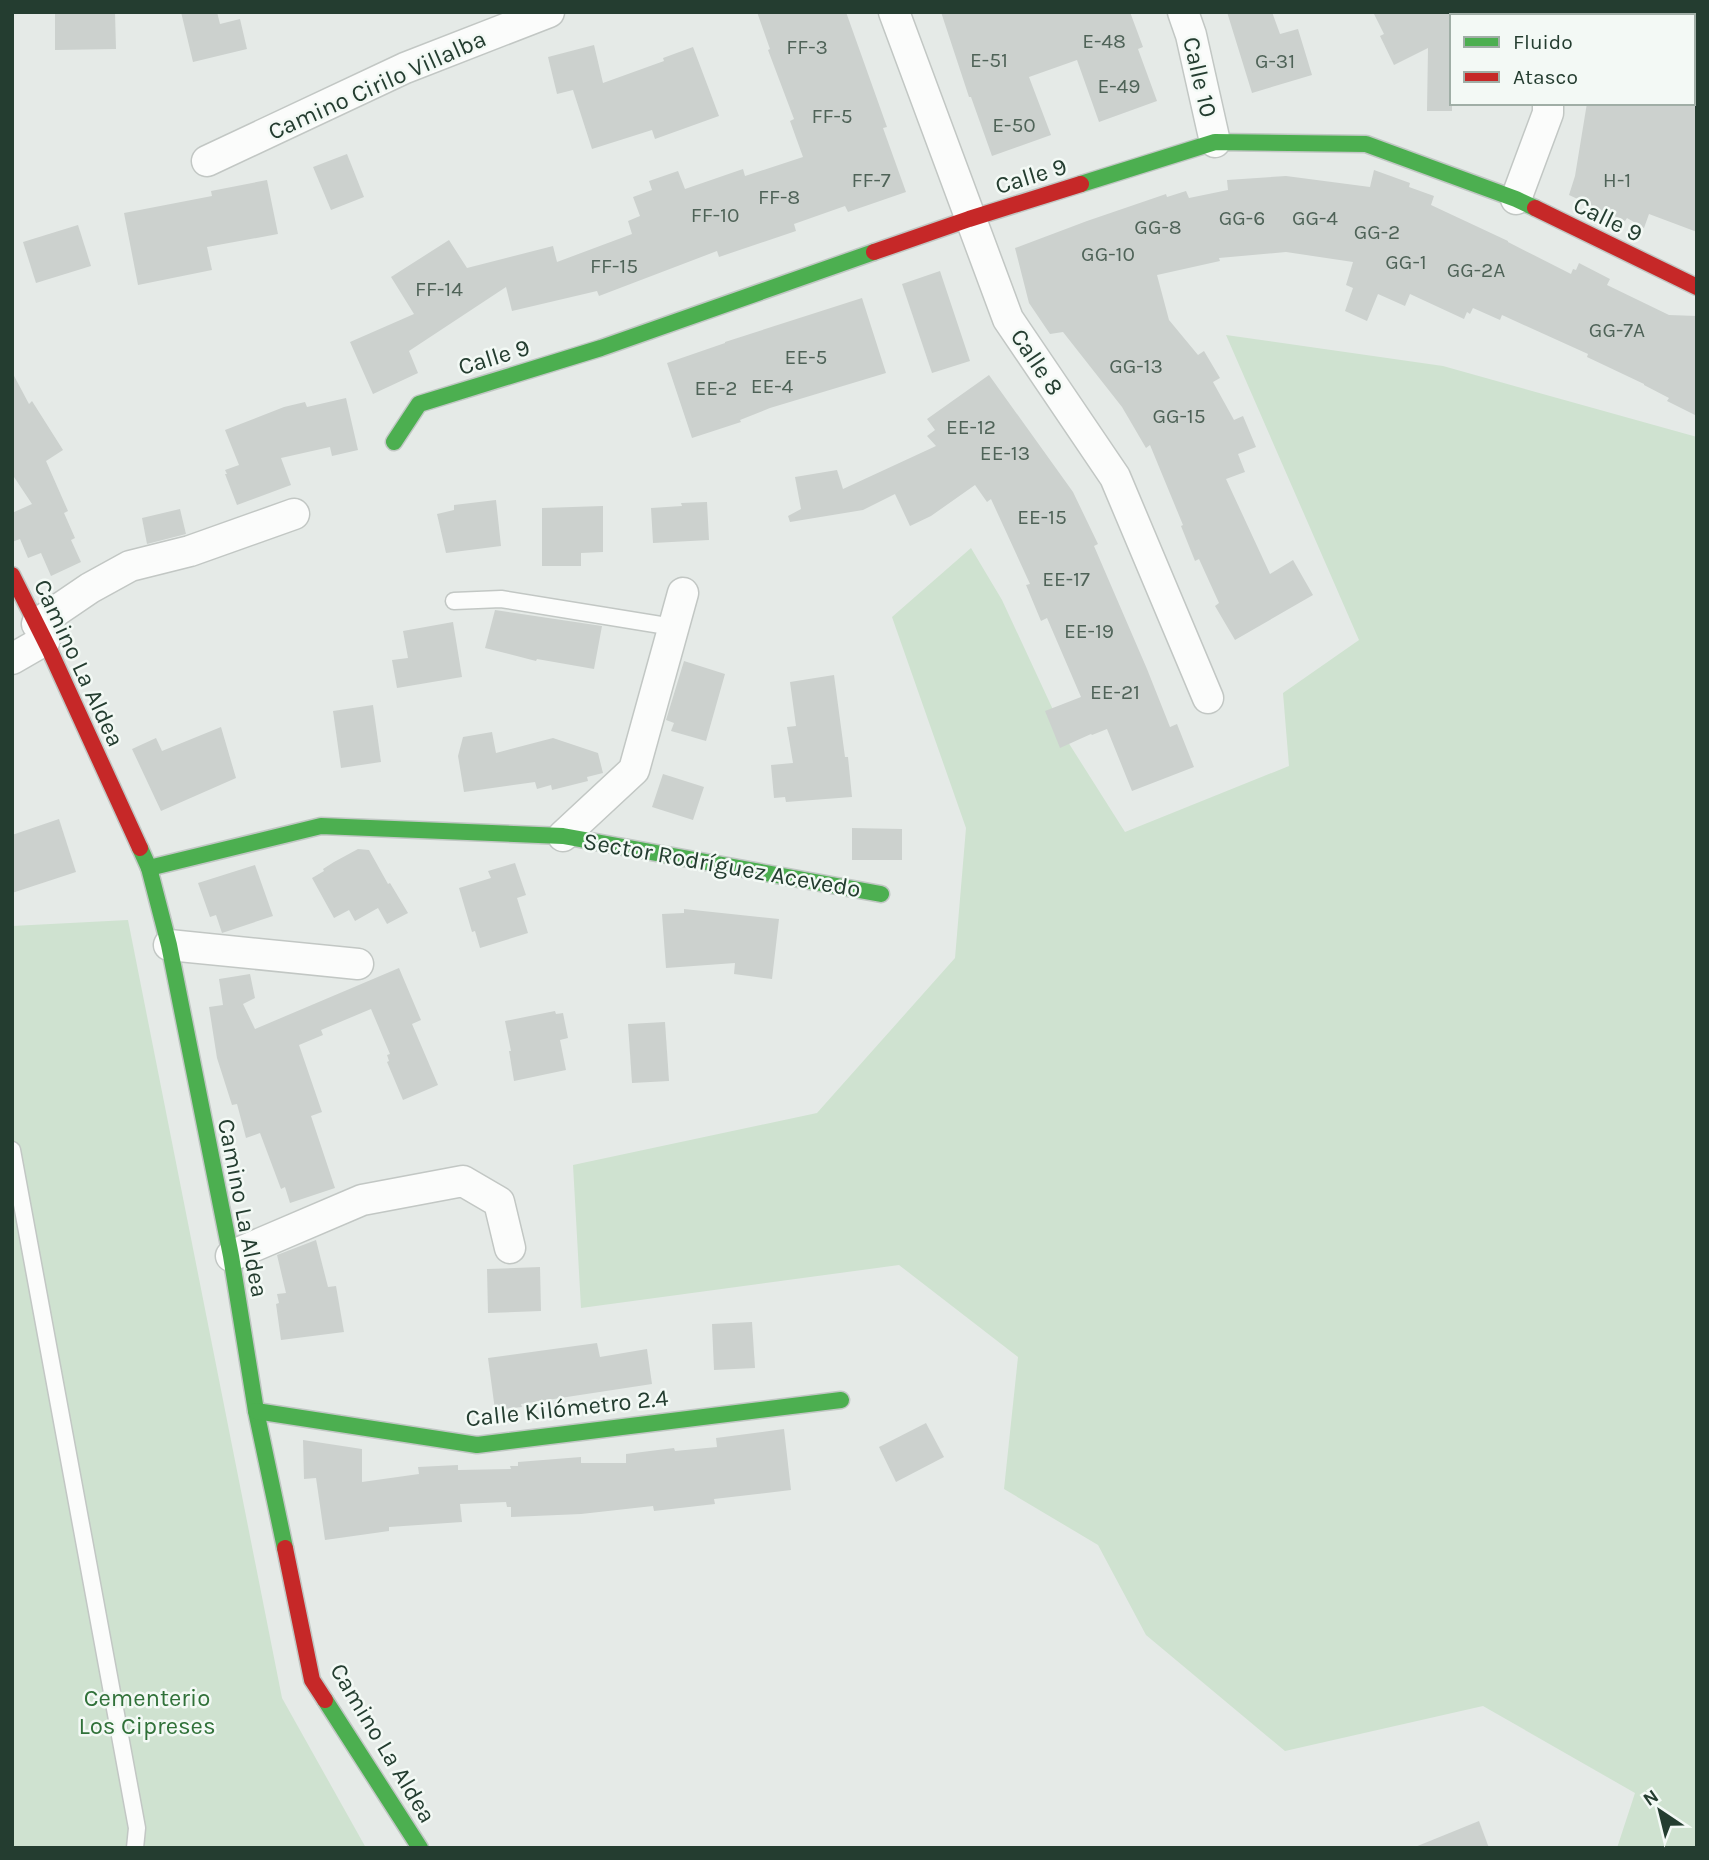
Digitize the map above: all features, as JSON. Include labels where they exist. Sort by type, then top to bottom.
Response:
[{"type":"street","name":"Camino Cirilo Villalba","points":[[207,161],[405,68],[549,12]]},
{"type":"street","name":"Calle 8","points":[[894,12],[1007,319],[1115,477],[1208,698]]},
{"type":"street","name":"Calle 10","points":[[1182,12],[1191,35],[1215,142]]},
{"type":"street","points":[[1516,199],[1548,113],[1548,105]]},
{"type":"street","name":"Calle 9","points":[[394,442],[419,404],[601,348],[969,219],[1215,142],[1366,144],[1516,199],[1697,287]]},
{"type":"street","points":[[12,659],[90,589],[130,566],[190,551],[294,514]]},
{"type":"street","name":"Camino La Aldea","points":[[12,575],[41,632],[149,868],[169,945],[231,1256],[256,1411],[313,1680],[420,1848]]},
{"type":"street","name":"Sector Rodríguez Acevedo","points":[[563,836],[634,770],[683,593]]},
{"type":"street","name":"Sector Rodríguez Acevedo","points":[[149,868],[321,826],[563,836],[881,894]]},
{"type":"street","points":[[169,945],[358,964]]},
{"type":"street","points":[[231,1256],[362,1200],[463,1181],[499,1202],[510,1248]]},
{"type":"street","name":"Calle Kilómetro 2.4","points":[[256,1411],[477,1445],[842,1400]]},
{"type":"lane","points":[[454,601],[501,599],[673,627]]},
{"type":"lane","points":[[12,1150],[137,1828],[135,1848]]},
{"type":"green space","points":[[1226,335],[1443,366],[1697,437],[1697,1848],[1617,1848],[1635,1793],[1483,1706],[1285,1751],[1146,1635],[1098,1545],[1004,1489],[1018,1357],[899,1265],[581,1308],[573,1165],[817,1113],[955,958],[966,828],[892,617],[971,548],[1002,600],[1068,742],[1125,832],[1289,766],[1283,693],[1359,640]]},
{"type":"green space","name":"Cementerio Los Cipreses","points":[[128,920],[282,1698],[366,1848],[12,1848],[12,926]]},
{"type":"building","points":[[55,12],[115,12],[116,49],[55,50]]},
{"type":"building","points":[[181,12],[217,12],[220,24],[240,19],[247,49],[193,62]]},
{"type":"building","points":[[757,12],[846,12],[887,127],[883,128],[906,192],[848,212],[845,206],[794,224],[796,231],[719,257],[717,251],[599,296],[597,291],[512,311],[506,287],[409,351],[418,373],[373,394],[350,342],[414,314],[391,277],[449,240],[467,268],[553,246],[557,262],[632,234],[628,221],[640,216],[633,197],[652,190],[649,181],[678,171],[685,189],[743,169],[745,176],[803,157],[790,121],[794,119]]},
{"type":"building","points":[[941,12],[1130,12],[1143,47],[1138,49],[1157,101],[1099,122],[1077,60],[1029,77],[1051,135],[992,156]]},
{"type":"building","points":[[1227,12],[1272,12],[1280,34],[1298,29],[1312,75],[1252,93]]},
{"type":"building","points":[[1373,12],[1452,12],[1452,111],[1427,111],[1428,48],[1394,65],[1380,36],[1384,34]]},
{"type":"building","points":[[594,45],[603,83],[664,61],[663,58],[693,47],[719,116],[655,139],[652,130],[592,149],[573,90],[557,94],[548,57]]},
{"type":"building","points":[[1697,103],[1697,232],[1649,214],[1644,228],[1627,218],[1625,221],[1569,195],[1575,176],[1587,105]]},
{"type":"building","points":[[347,154],[364,197],[331,210],[313,167]]},
{"type":"building","points":[[1374,170],[1410,183],[1409,187],[1434,196],[1431,205],[1571,274],[1579,263],[1610,279],[1607,285],[1669,315],[1697,316],[1697,416],[1667,401],[1669,398],[1644,384],[1587,357],[1588,354],[1502,315],[1500,320],[1473,308],[1470,314],[1467,312],[1464,319],[1410,294],[1405,306],[1378,294],[1367,321],[1345,311],[1353,288],[1346,285],[1353,262],[1286,252],[1219,258],[1220,261],[1157,275],[1169,320],[1198,355],[1204,351],[1220,378],[1213,382],[1234,420],[1243,416],[1256,447],[1238,454],[1245,472],[1226,479],[1270,574],[1293,560],[1313,595],[1235,640],[1215,606],[1219,603],[1199,559],[1195,561],[1150,445],[1146,448],[1122,407],[1063,332],[1050,334],[1029,303],[1015,248],[1166,194],[1167,197],[1186,191],[1189,198],[1228,190],[1227,180],[1286,176],[1370,187]]},
{"type":"building","points":[[267,180],[278,234],[207,247],[212,270],[138,285],[124,213],[212,196],[211,191]]},
{"type":"building","points":[[78,225],[91,266],[36,283],[23,242]]},
{"type":"building","points":[[940,271],[970,361],[932,373],[902,284]]},
{"type":"building","points":[[862,298],[886,373],[770,408],[740,420],[741,422],[692,438],[667,363]]},
{"type":"building","points":[[12,372],[29,404],[32,401],[63,450],[46,461],[68,511],[64,513],[75,538],[71,540],[81,562],[51,576],[41,553],[28,558],[20,539],[12,542],[12,513],[32,504],[12,474]]},
{"type":"building","points":[[989,375],[1073,492],[1098,544],[1094,546],[1170,727],[1177,724],[1194,767],[1132,791],[1107,729],[1060,748],[1045,711],[1081,697],[1047,618],[1041,621],[1026,585],[1030,584],[991,499],[987,502],[975,485],[931,516],[910,526],[895,494],[863,510],[790,522],[788,516],[801,509],[795,477],[837,470],[843,489],[936,446],[927,436],[935,430],[927,419]]},
{"type":"building","points":[[346,398],[358,450],[332,456],[330,447],[281,458],[291,485],[237,505],[225,470],[239,465],[225,430],[284,407],[305,402],[307,407]]},
{"type":"building","points":[[496,500],[501,546],[446,553],[437,514],[454,510],[454,505]]},
{"type":"building","points":[[707,502],[709,540],[653,543],[651,508]]},
{"type":"building","points":[[603,506],[603,552],[581,553],[581,566],[542,566],[542,508]]},
{"type":"building","points":[[180,509],[186,534],[147,544],[142,518]]},
{"type":"building","points":[[495,610],[602,626],[594,669],[537,659],[536,661],[485,648]]},
{"type":"building","points":[[453,622],[462,677],[397,688],[392,660],[408,658],[403,631]]},
{"type":"building","points":[[684,661],[725,674],[706,741],[671,731],[674,723],[666,720]]},
{"type":"building","points":[[834,675],[852,797],[786,802],[785,797],[774,798],[771,765],[793,763],[787,727],[796,726],[790,682]]},
{"type":"building","points":[[373,705],[381,762],[341,768],[333,711]]},
{"type":"building","points":[[221,727],[236,778],[161,811],[132,749],[156,738],[162,751]]},
{"type":"building","points":[[492,732],[496,753],[553,738],[598,753],[603,773],[587,777],[588,781],[552,790],[551,785],[537,789],[535,782],[464,792],[458,756],[463,737]]},
{"type":"building","points":[[663,774],[704,787],[693,820],[652,807]]},
{"type":"building","points":[[59,819],[76,872],[12,893],[12,835]]},
{"type":"building","points":[[852,828],[902,829],[902,860],[852,860]]},
{"type":"building","points":[[358,849],[369,850],[408,913],[387,924],[378,908],[355,921],[349,910],[334,918],[312,878]]},
{"type":"building","points":[[515,863],[526,895],[517,898],[528,933],[480,948],[475,931],[472,932],[459,888],[491,878],[488,871]]},
{"type":"building","points":[[255,865],[273,916],[222,933],[216,915],[210,917],[198,883]]},
{"type":"building","points":[[684,909],[779,919],[772,979],[734,974],[735,963],[666,968],[662,914],[684,913]]},
{"type":"building","points":[[399,968],[421,1020],[412,1024],[438,1085],[403,1100],[387,1062],[387,1055],[390,1054],[371,1009],[321,1030],[323,1035],[299,1045],[322,1112],[311,1116],[335,1188],[290,1203],[285,1187],[281,1189],[260,1133],[246,1138],[237,1104],[232,1105],[217,1058],[209,1007],[223,1005],[219,979],[250,974],[255,998],[243,1004],[255,1029]]},
{"type":"building","points":[[555,1011],[556,1014],[563,1013],[568,1038],[560,1040],[566,1070],[514,1081],[505,1021]]},
{"type":"building","points":[[665,1022],[669,1081],[632,1083],[628,1024]]},
{"type":"building","points":[[316,1240],[328,1287],[336,1286],[344,1332],[281,1340],[277,1294],[286,1293],[277,1255]]},
{"type":"building","points":[[540,1267],[541,1311],[488,1313],[487,1269]]},
{"type":"building","points":[[752,1322],[755,1368],[714,1370],[712,1324]]},
{"type":"building","points":[[597,1343],[600,1357],[647,1349],[652,1384],[495,1410],[488,1358]]},
{"type":"building","points":[[926,1423],[944,1457],[896,1482],[879,1447]]},
{"type":"building","points":[[784,1429],[791,1490],[714,1499],[715,1504],[654,1511],[653,1506],[581,1514],[511,1517],[511,1507],[507,1507],[506,1502],[460,1504],[462,1522],[389,1527],[389,1531],[325,1540],[316,1478],[304,1479],[303,1440],[362,1449],[362,1482],[419,1474],[418,1467],[458,1465],[458,1470],[511,1469],[510,1466],[518,1466],[518,1462],[581,1457],[581,1463],[626,1463],[626,1454],[674,1448],[675,1451],[717,1447],[716,1438]]},
{"type":"building","points":[[1479,1821],[1489,1848],[1415,1848],[1415,1847]]},
{"type":"traffic: fast","points":[[1081,184],[1215,142],[1366,144],[1535,208]]},
{"type":"traffic: fast","points":[[394,442],[419,404],[601,348],[874,252]]},
{"type":"traffic: fast","points":[[149,868],[321,826],[563,836],[881,894]]},
{"type":"traffic: fast","points":[[140,848],[149,868],[169,945],[231,1256],[256,1411],[285,1548]]},
{"type":"traffic: fast","points":[[256,1411],[477,1445],[841,1400]]},
{"type":"traffic: fast","points":[[325,1700],[420,1848]]},
{"type":"traffic: jam","points":[[874,252],[1081,184]]},
{"type":"traffic: jam","points":[[1535,208],[1697,287]]},
{"type":"traffic: jam","points":[[12,575],[50,651],[140,848]]},
{"type":"traffic: jam","points":[[285,1548],[312,1680],[325,1700]]}]
